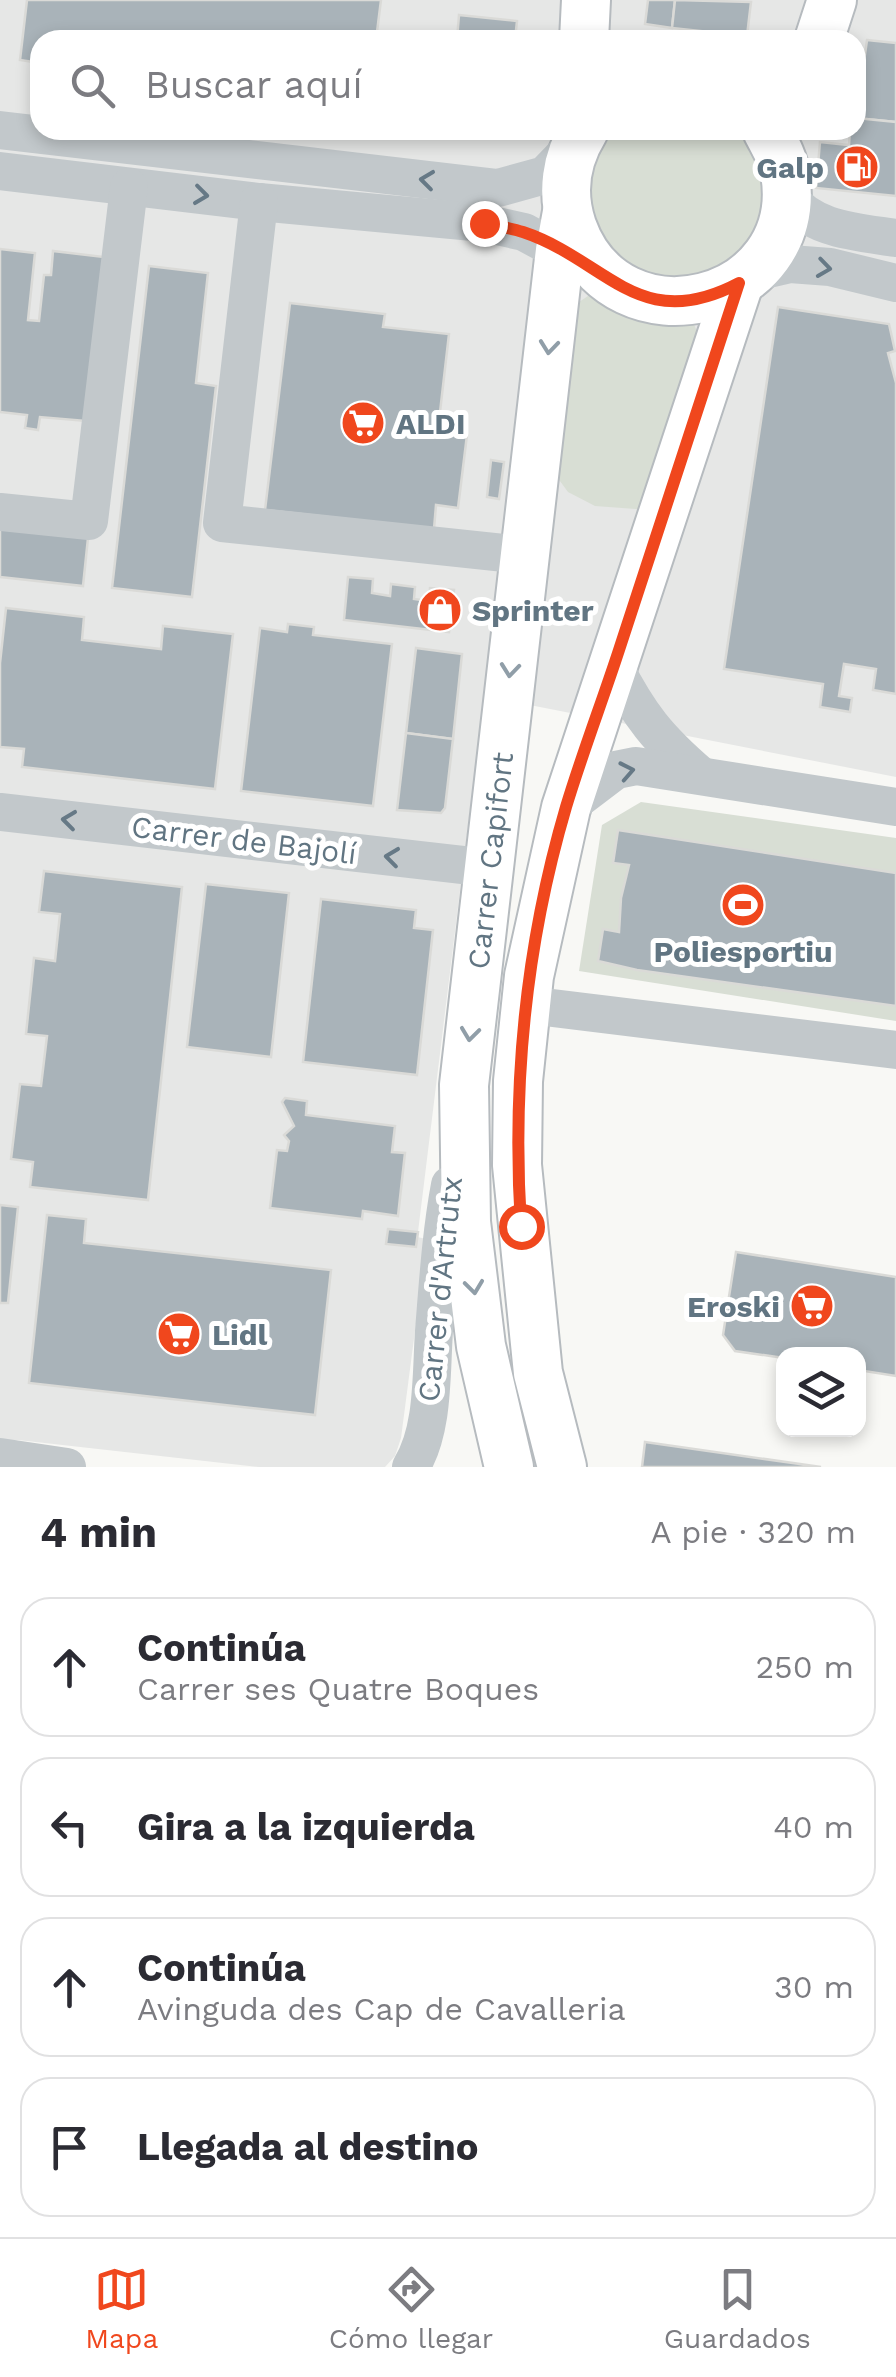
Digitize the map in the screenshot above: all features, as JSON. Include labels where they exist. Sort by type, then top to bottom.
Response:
[{"type":"main road","points":[[584,30],[586,0]]},
{"type":"main road","points":[[822,30],[832,0]]},
{"type":"main road","name":"Carrer Capifort","points":[[504,1460],[481,1346],[466,1222],[464,1085],[522,555],[564,231],[566,178],[580,140]]},
{"type":"main road","points":[[564,1457],[538,1373],[517,1165],[518,1082],[529,976],[566,808],[745,278],[777,238],[782,154]]},
{"type":"main road","points":[[564,231],[604,275],[625,290],[651,300],[683,302],[715,296],[745,278]]},
{"type":"street","points":[[0,130],[30,133]]},
{"type":"street","points":[[86,140],[498,188],[545,174],[576,140]]},
{"type":"street","points":[[782,154],[798,212],[818,222],[896,238]]},
{"type":"street","points":[[0,171],[259,202],[484,223],[524,232],[564,231]]},
{"type":"street","points":[[0,512],[90,522],[128,187]]},
{"type":"street","points":[[259,202],[222,523],[522,555]]},
{"type":"street","points":[[745,278],[790,264],[830,268],[896,283]]},
{"type":"street","points":[[614,666],[638,713],[665,745],[700,775]]},
{"type":"street","points":[[566,808],[616,770],[636,766],[896,807]]},
{"type":"street","name":"Carrer de Bajolí","points":[[0,812],[489,868]]},
{"type":"street","points":[[528,1005],[896,1050]]},
{"type":"street","name":"Carrer d'Artrutx","points":[[411,1467],[418,1456],[429,1401],[439,1271],[465,1109]]},
{"type":"street","points":[[0,1457],[59,1466]]},
{"type":"shaded area","points":[[0,0],[896,0],[896,777],[484,696],[418,1232],[387,1229],[386,1244],[416,1247],[417,1237],[427,1239],[401,1438],[395,1456],[385,1467],[259,1467],[18,1440],[0,1444]]},
{"type":"shaded area","points":[[602,140],[746,140],[760,161],[766,193],[761,224],[745,252],[691,284],[629,274],[588,226],[587,163]]},
{"type":"shaded area","points":[[588,296],[638,320],[662,324],[693,322],[704,348],[649,510],[595,506],[568,492],[549,466],[573,306]]},
{"type":"shaded area","name":"Poliesportiu","points":[[641,802],[896,838],[896,1021],[579,971],[602,825]]},
{"type":"building","points":[[27,0],[381,0],[377,30],[30,30],[30,62],[20,60]]},
{"type":"building","points":[[648,0],[675,0],[672,28],[645,24]]},
{"type":"building","points":[[675,0],[751,2],[748,30],[672,28]]},
{"type":"building","points":[[459,15],[517,21],[516,30],[458,30]]},
{"type":"building","points":[[867,40],[896,43],[896,122],[866,119]]},
{"type":"building","name":"Galp","points":[[866,119],[896,122],[896,196],[816,188],[820,142],[849,145],[849,140],[866,140]]},
{"type":"building","points":[[0,249],[35,253],[28,320],[39,321],[44,275],[51,275],[53,251],[104,257],[86,421],[40,417],[38,430],[25,428],[27,415],[0,412]]},
{"type":"building","points":[[149,266],[208,273],[196,383],[216,386],[192,597],[112,588]]},
{"type":"building","name":"ALDI","points":[[290,303],[385,314],[383,327],[449,334],[440,412],[452,413],[450,432],[467,435],[458,508],[436,505],[434,529],[265,510]]},
{"type":"building","points":[[778,307],[889,324],[895,351],[888,353],[896,383],[896,694],[873,690],[876,669],[844,664],[839,696],[852,698],[850,712],[820,707],[823,684],[724,669]]},
{"type":"building","points":[[491,460],[504,462],[499,499],[487,497]]},
{"type":"building","points":[[0,529],[88,538],[83,586],[0,577]]},
{"type":"building","points":[[348,577],[373,579],[372,593],[390,596],[391,584],[415,587],[414,599],[429,601],[430,588],[454,590],[449,632],[344,620]]},
{"type":"building","points":[[6,608],[84,617],[82,640],[161,649],[163,626],[233,634],[215,789],[22,767],[24,749],[0,747],[0,663]]},
{"type":"building","points":[[288,624],[314,627],[313,635],[392,644],[373,806],[241,791],[260,628],[287,632]]},
{"type":"building","points":[[416,648],[462,654],[453,739],[406,733]]},
{"type":"building","points":[[406,733],[453,739],[445,808],[441,813],[397,810]]},
{"type":"building","name":"Poliesportiu","points":[[618,830],[896,873],[896,1006],[637,970],[598,961],[603,929],[619,932],[621,898],[629,865],[613,863]]},
{"type":"building","points":[[44,871],[182,887],[148,1200],[30,1187],[33,1162],[11,1159],[20,1084],[41,1086],[47,1036],[26,1034],[34,958],[55,961],[60,914],[39,912]]},
{"type":"building","points":[[206,884],[289,893],[271,1057],[187,1047]]},
{"type":"building","points":[[321,899],[416,910],[414,928],[433,930],[417,1075],[303,1062]]},
{"type":"building","points":[[285,1098],[307,1101],[306,1115],[395,1126],[392,1152],[405,1153],[398,1216],[363,1211],[362,1219],[270,1208],[277,1150],[287,1151],[289,1141],[284,1135],[294,1126],[282,1102]]},
{"type":"building","points":[[0,1205],[18,1207],[8,1303],[0,1303]]},
{"type":"building","name":"Lidl","points":[[47,1215],[86,1219],[84,1243],[331,1270],[315,1415],[29,1383]]},
{"type":"building","points":[[388,1229],[418,1232],[416,1247],[386,1244]]},
{"type":"building","name":"Eroski","points":[[736,1252],[896,1277],[896,1376],[866,1371],[866,1347],[776,1347],[776,1357],[735,1351],[723,1335]]},
{"type":"building","points":[[645,1442],[821,1467],[642,1467]]},
{"type":"place","name":"Galp","points":[[857,167]]},
{"type":"place","name":"ALDI","points":[[363,423]]},
{"type":"place","name":"Sprinter","points":[[440,610]]},
{"type":"place","name":"Poliesportiu","points":[[743,905]]},
{"type":"place","name":"Eroski","points":[[812,1306]]},
{"type":"place","name":"Lidl","points":[[179,1334]]},
{"type":"route","points":[[484,223],[524,232],[625,290],[651,300],[683,302],[715,296],[739,283],[566,808],[542,906],[529,976],[518,1082],[521,1226]]}]
